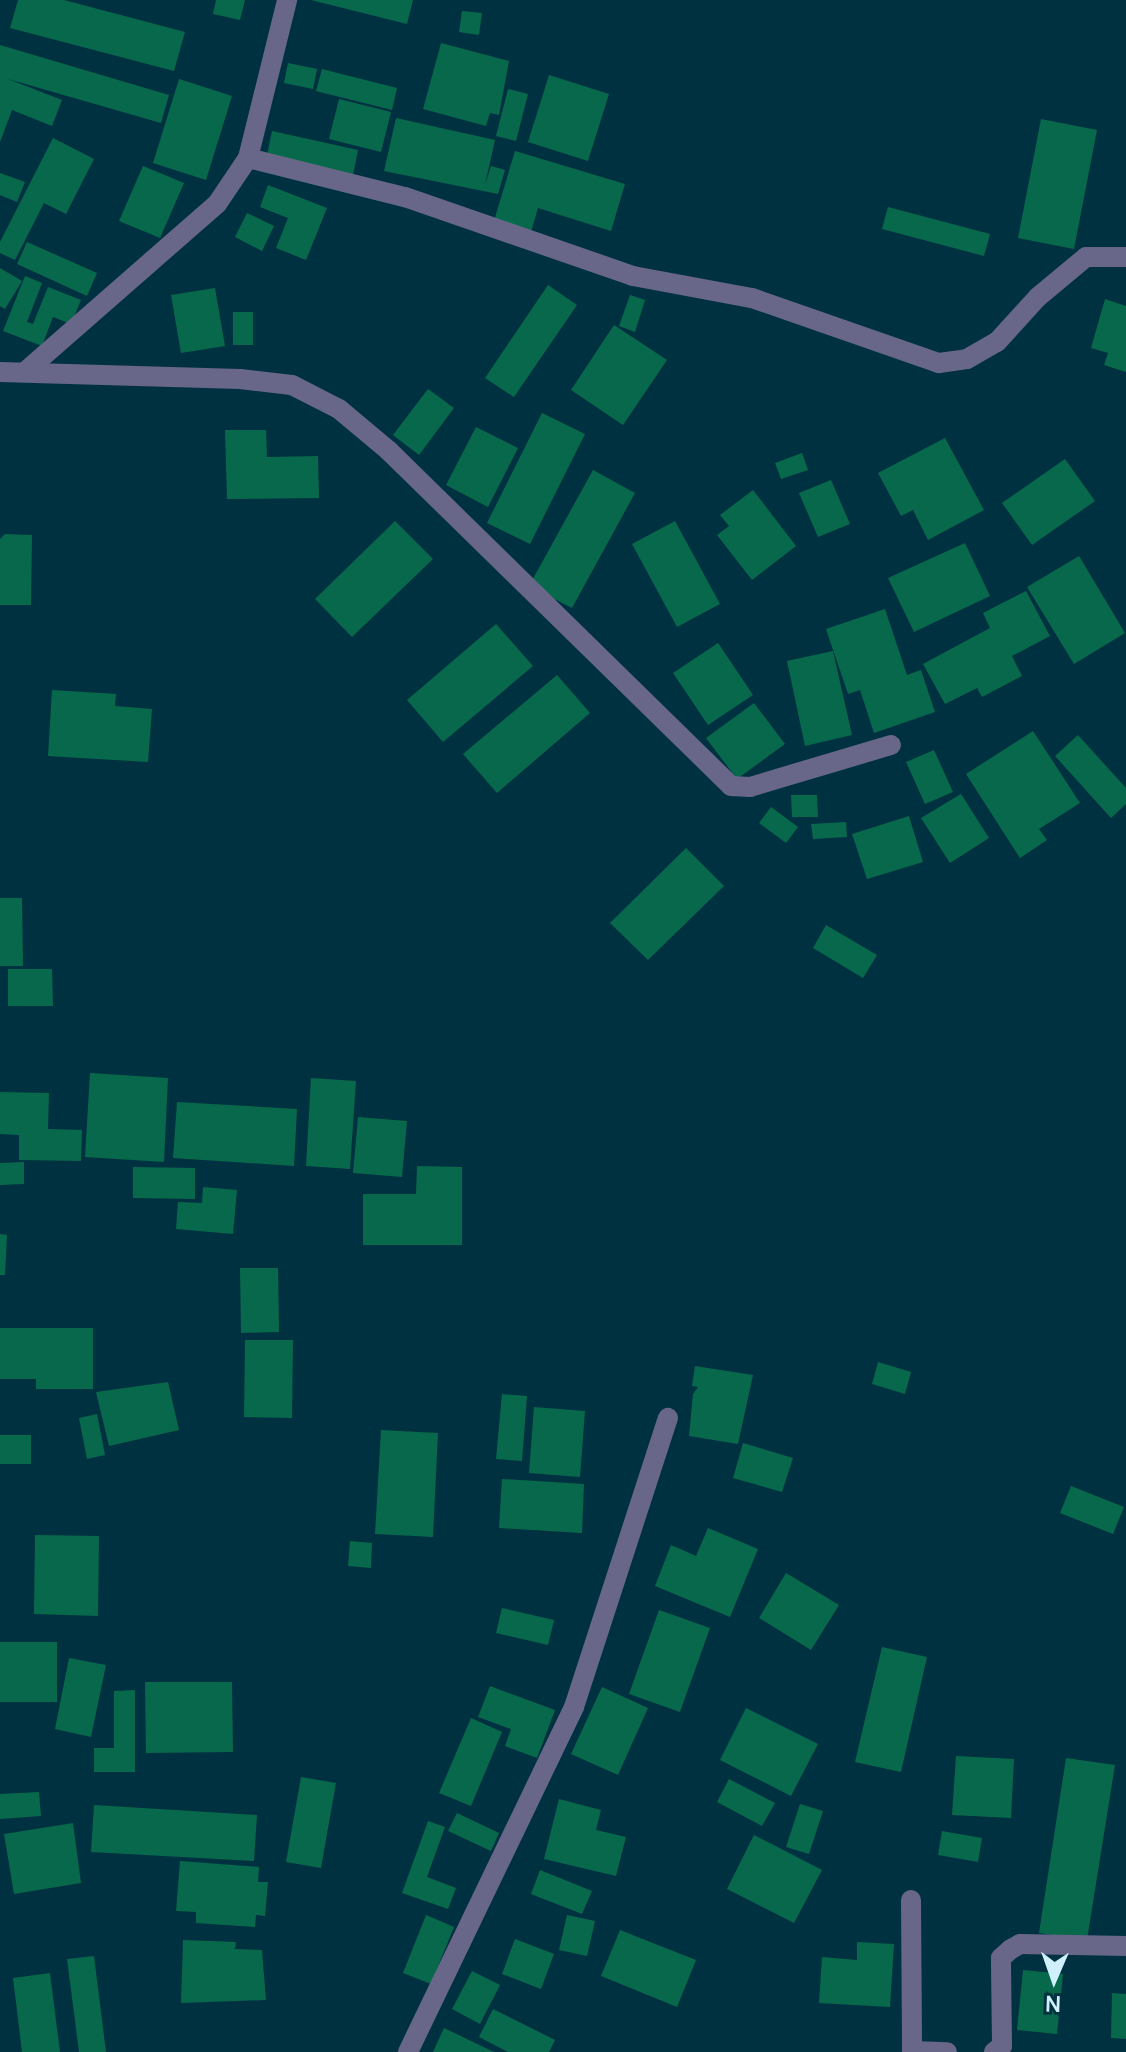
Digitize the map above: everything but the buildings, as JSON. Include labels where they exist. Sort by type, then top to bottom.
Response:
[{"type":"street","points":[[26,371],[217,204],[248,158],[287,0]]},
{"type":"street","points":[[248,158],[405,197],[633,276],[752,298],[939,363],[967,359],[997,342],[1038,297],[1086,257],[1126,257]]},
{"type":"street","points":[[0,372],[240,379],[292,385],[339,409],[388,450],[731,786],[750,787],[891,745]]},
{"type":"street","points":[[408,2052],[574,1707],[668,1418]]},
{"type":"street","points":[[911,1900],[912,2051],[947,2052]]},
{"type":"street","points":[[994,2052],[1002,2046],[1001,1958],[1011,1949],[1020,1944],[1126,1946]]}]
